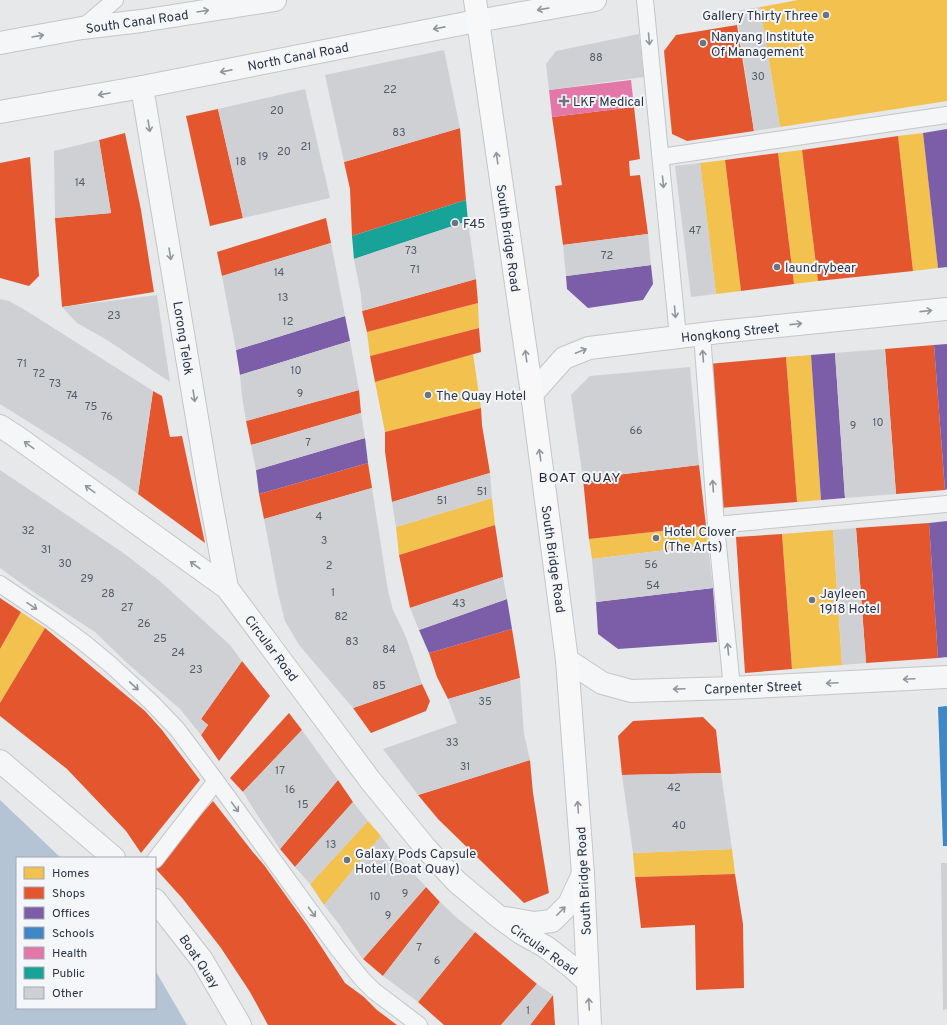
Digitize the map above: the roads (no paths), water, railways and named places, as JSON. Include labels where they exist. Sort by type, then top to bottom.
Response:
[{"type":"main road","name":"South Bridge Road","points":[[476,10],[532,394],[567,660],[583,874],[590,1025]]},
{"type":"street","name":"South Canal Road","points":[[0,44],[82,28],[141,21],[275,0]]},
{"type":"street","name":"North Canal Road","points":[[0,112],[142,87],[476,10],[595,0]]},
{"type":"street","name":"Lorong Telok","points":[[142,87],[209,490],[227,588]]},
{"type":"street","name":"Hongkong Street","points":[[532,394],[564,358],[589,348],[702,334],[947,309]]},
{"type":"street","name":"Circular Road","points":[[0,426],[18,437],[227,588],[370,780],[424,846],[458,882],[499,917],[521,933],[546,948],[573,968],[588,982]]},
{"type":"street","name":"Carpenter Street","points":[[567,660],[602,683],[631,691],[732,688],[947,677]]},
{"type":"street","points":[[0,761],[113,857]]},
{"type":"street","name":"Circular Road","points":[[499,917],[534,923],[552,921],[569,904],[583,874]]},
{"type":"street","name":"Boat Quay","points":[[156,901],[202,960],[240,1025]]},
{"type":"lane","points":[[82,28],[115,0]]},
{"type":"lane","points":[[645,0],[678,337]]},
{"type":"lane","points":[[660,157],[947,115]]},
{"type":"lane","points":[[702,334],[716,525],[732,688]]},
{"type":"lane","points":[[716,525],[947,504]]},
{"type":"lane","points":[[0,584],[53,620],[111,665],[151,702],[177,730],[216,781],[338,949],[362,979],[374,991],[419,1025]]},
{"type":"lane","points":[[156,859],[216,781]]},
{"type":"water","points":[[0,800],[60,857],[16,857],[16,1009],[156,1009],[156,972],[187,1025],[0,1025]]},
{"type":"place","name":"Gallery Thirty Three","points":[[826,15]]},
{"type":"place","name":"Nanyang Institute Of Management","points":[[703,43]]},
{"type":"place","name":"LKF Medical","points":[[564,101]]},
{"type":"place","name":"F45","points":[[455,223]]},
{"type":"place","name":"laundrybear","points":[[777,267]]},
{"type":"place","name":"The Quay Hotel","points":[[428,395]]},
{"type":"place","name":"Hotel Clover (The Arts)","points":[[656,538]]},
{"type":"place","name":"Jayleen 1918 Hotel","points":[[812,600]]},
{"type":"place","name":"Galaxy Pods Capsule Hotel (Boat Quay)","points":[[347,860]]},
{"type":"district","name":"BOAT QUAY","points":[[580,477]]}]
